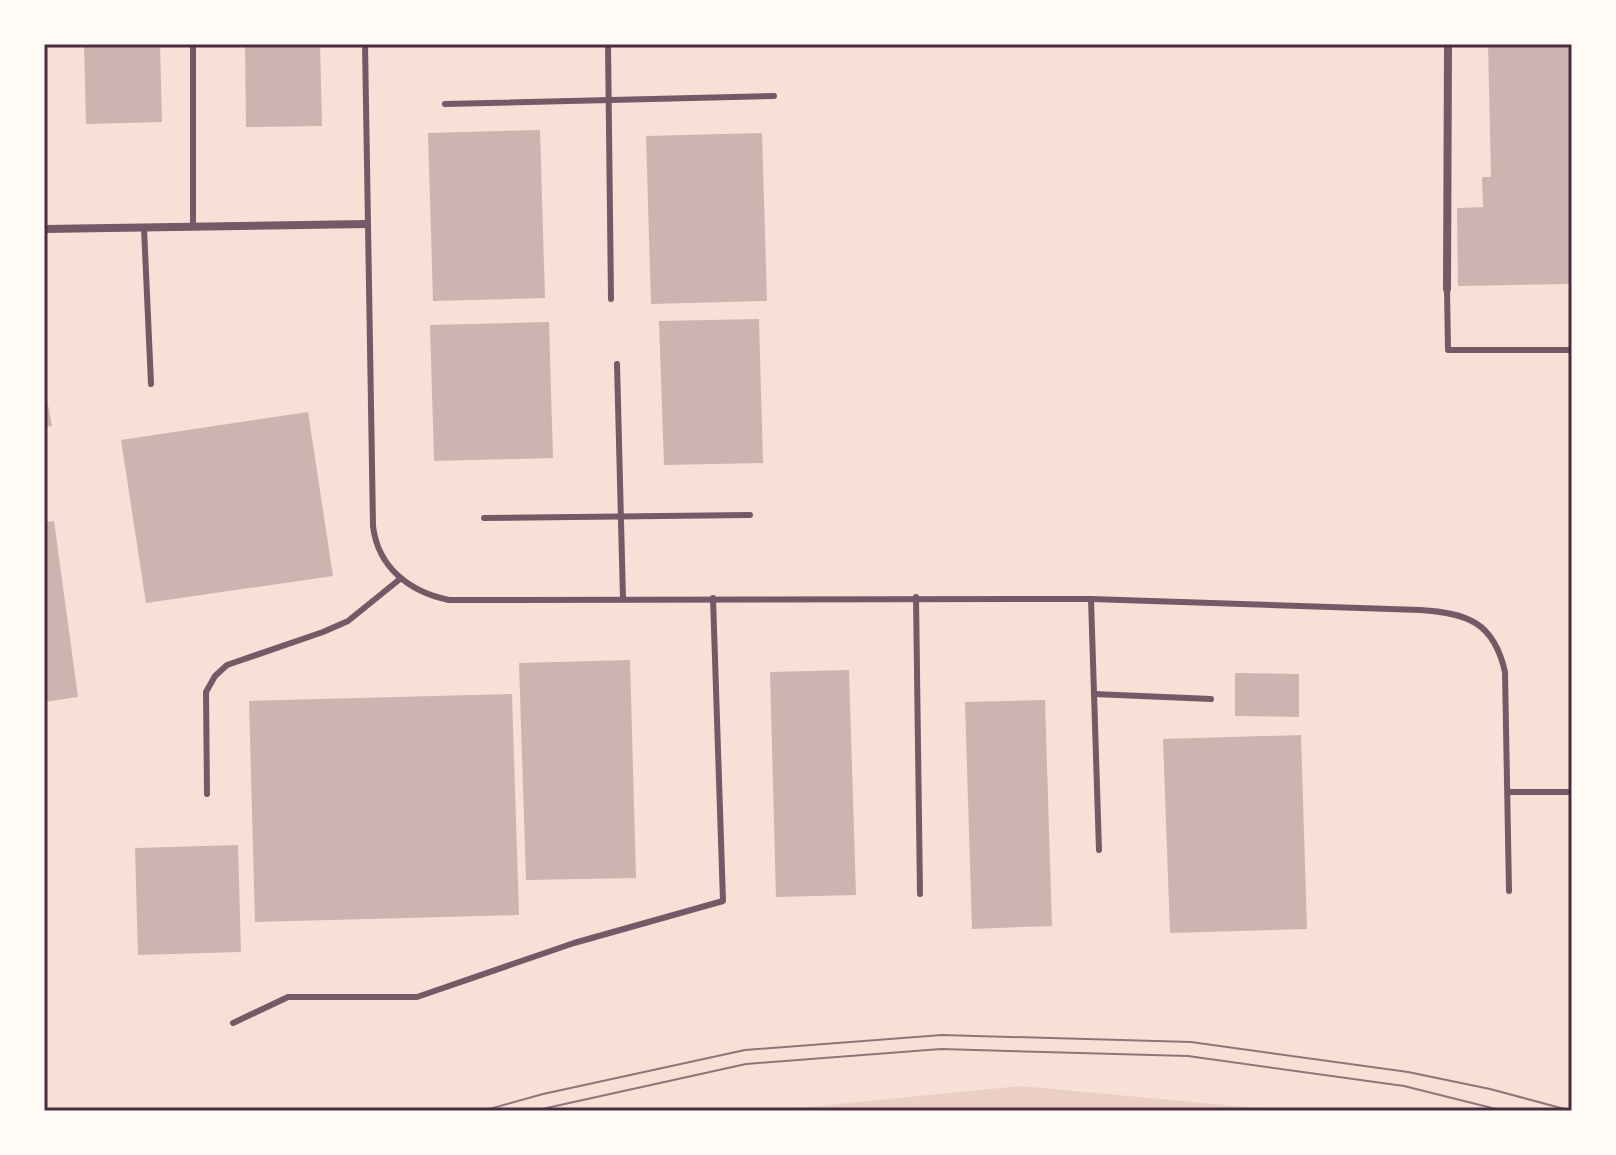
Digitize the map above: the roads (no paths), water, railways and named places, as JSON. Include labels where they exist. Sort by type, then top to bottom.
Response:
[{"type":"street","points":[[1447,289],[1448,44]]},
{"type":"street","points":[[44,229],[367,224]]},
{"type":"lane","points":[[193,44],[193,227]]},
{"type":"lane","points":[[365,44],[373,526],[381,554],[400,579],[418,591],[449,600],[1091,599],[1431,611],[1459,615],[1473,620],[1494,641],[1505,672],[1509,891]]},
{"type":"lane","points":[[608,44],[611,299]]},
{"type":"lane","points":[[445,104],[774,96]]},
{"type":"lane","points":[[144,228],[151,384]]},
{"type":"lane","points":[[1447,289],[1448,350],[1572,350]]},
{"type":"lane","points":[[617,364],[623,599]]},
{"type":"lane","points":[[484,518],[750,515]]},
{"type":"lane","points":[[207,794],[206,692],[215,676],[227,665],[348,621],[400,579]]},
{"type":"lane","points":[[916,597],[920,894]]},
{"type":"lane","points":[[233,1023],[288,997],[417,997],[574,943],[723,901],[713,598]]},
{"type":"lane","points":[[1091,599],[1099,850]]},
{"type":"lane","points":[[1094,694],[1211,699]]},
{"type":"lane","points":[[1508,792],[1572,792]]},
{"type":"tram line","points":[[482,1111],[543,1094],[745,1050],[942,1035],[1191,1042],[1408,1072],[1490,1089],[1572,1111]]},
{"type":"tram line","points":[[533,1111],[746,1064],[941,1049],[1188,1056],[1404,1086],[1504,1111]]}]
